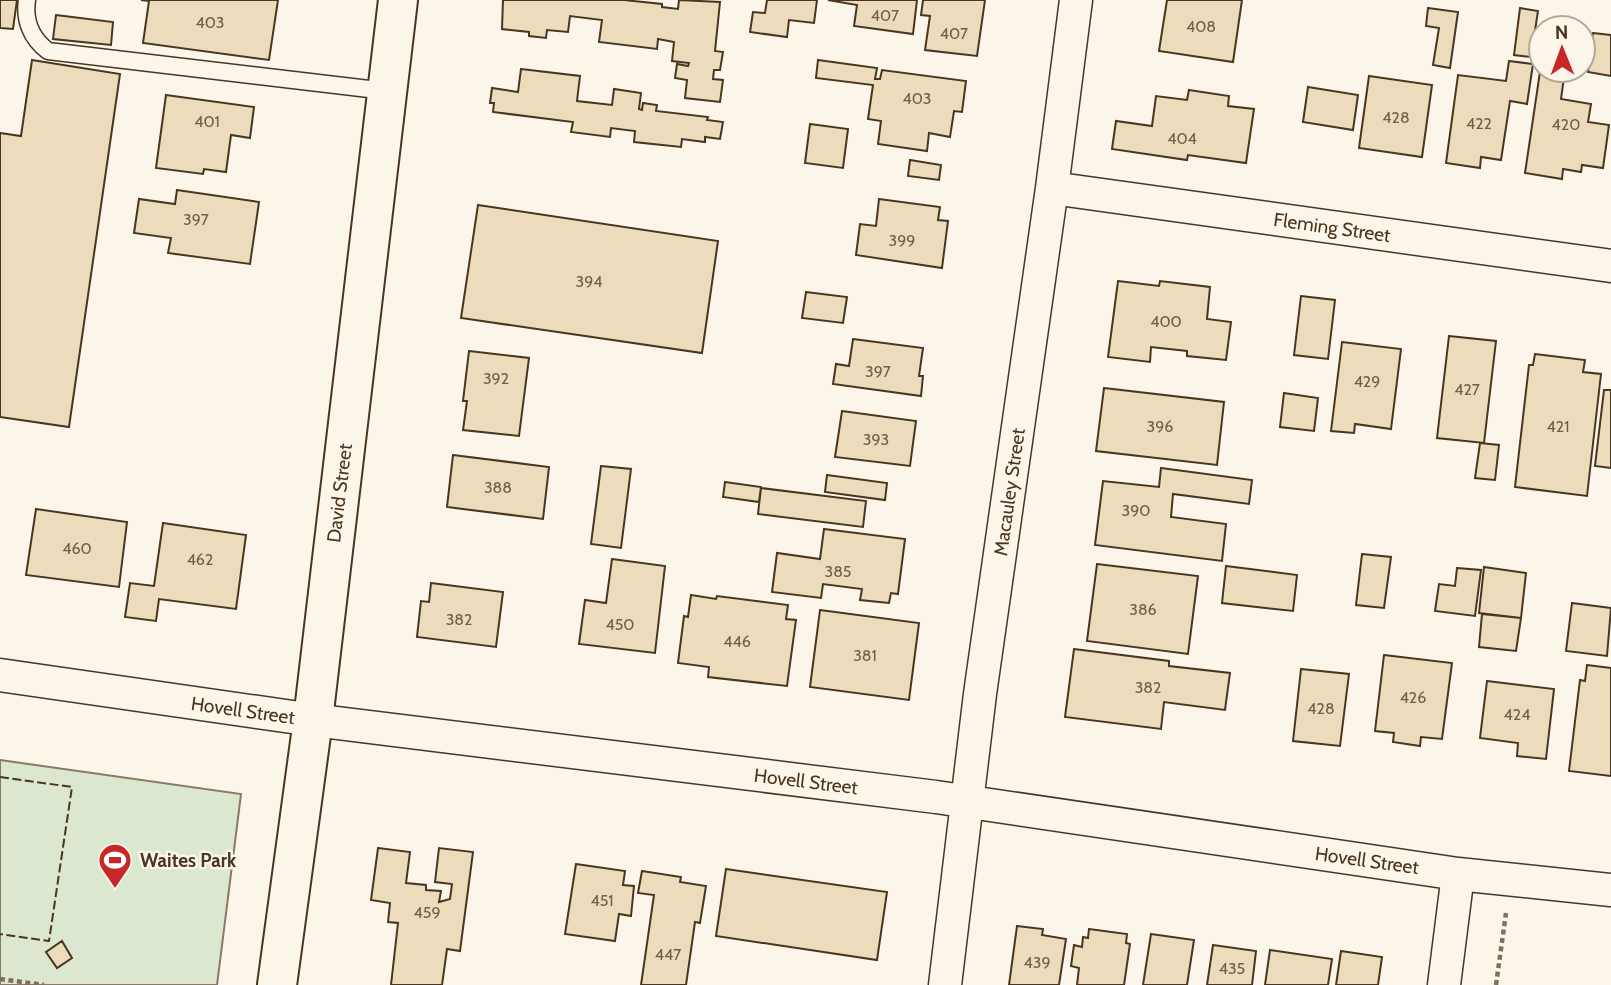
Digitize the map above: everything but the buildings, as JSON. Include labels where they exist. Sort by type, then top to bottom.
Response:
[{"type":"street","name":"David Street","points":[[277,985],[313,720],[398,0]]},
{"type":"street","name":"Macauley Street","points":[[945,985],[980,694],[1076,0]]},
{"type":"street","name":"Fleming Street","points":[[1052,188],[1611,266]]},
{"type":"street","name":"Hovell Street","points":[[0,676],[313,720],[967,801],[1458,874],[1611,890]]},
{"type":"street","points":[[1444,985],[1458,874]]},
{"type":"lane","points":[[27,0],[27,21],[40,45],[48,51],[386,91]]},
{"type":"path","points":[[1496,985],[1507,905]]},
{"type":"path","points":[[0,979],[44,985]]},
{"type":"green space","name":"Waites Park","points":[[0,760],[241,794],[217,985],[0,985]]},
{"type":"fence","points":[[0,777],[72,787],[49,941],[0,934]]},
{"type":"place","name":"Waites Park","points":[[115,890]]}]
